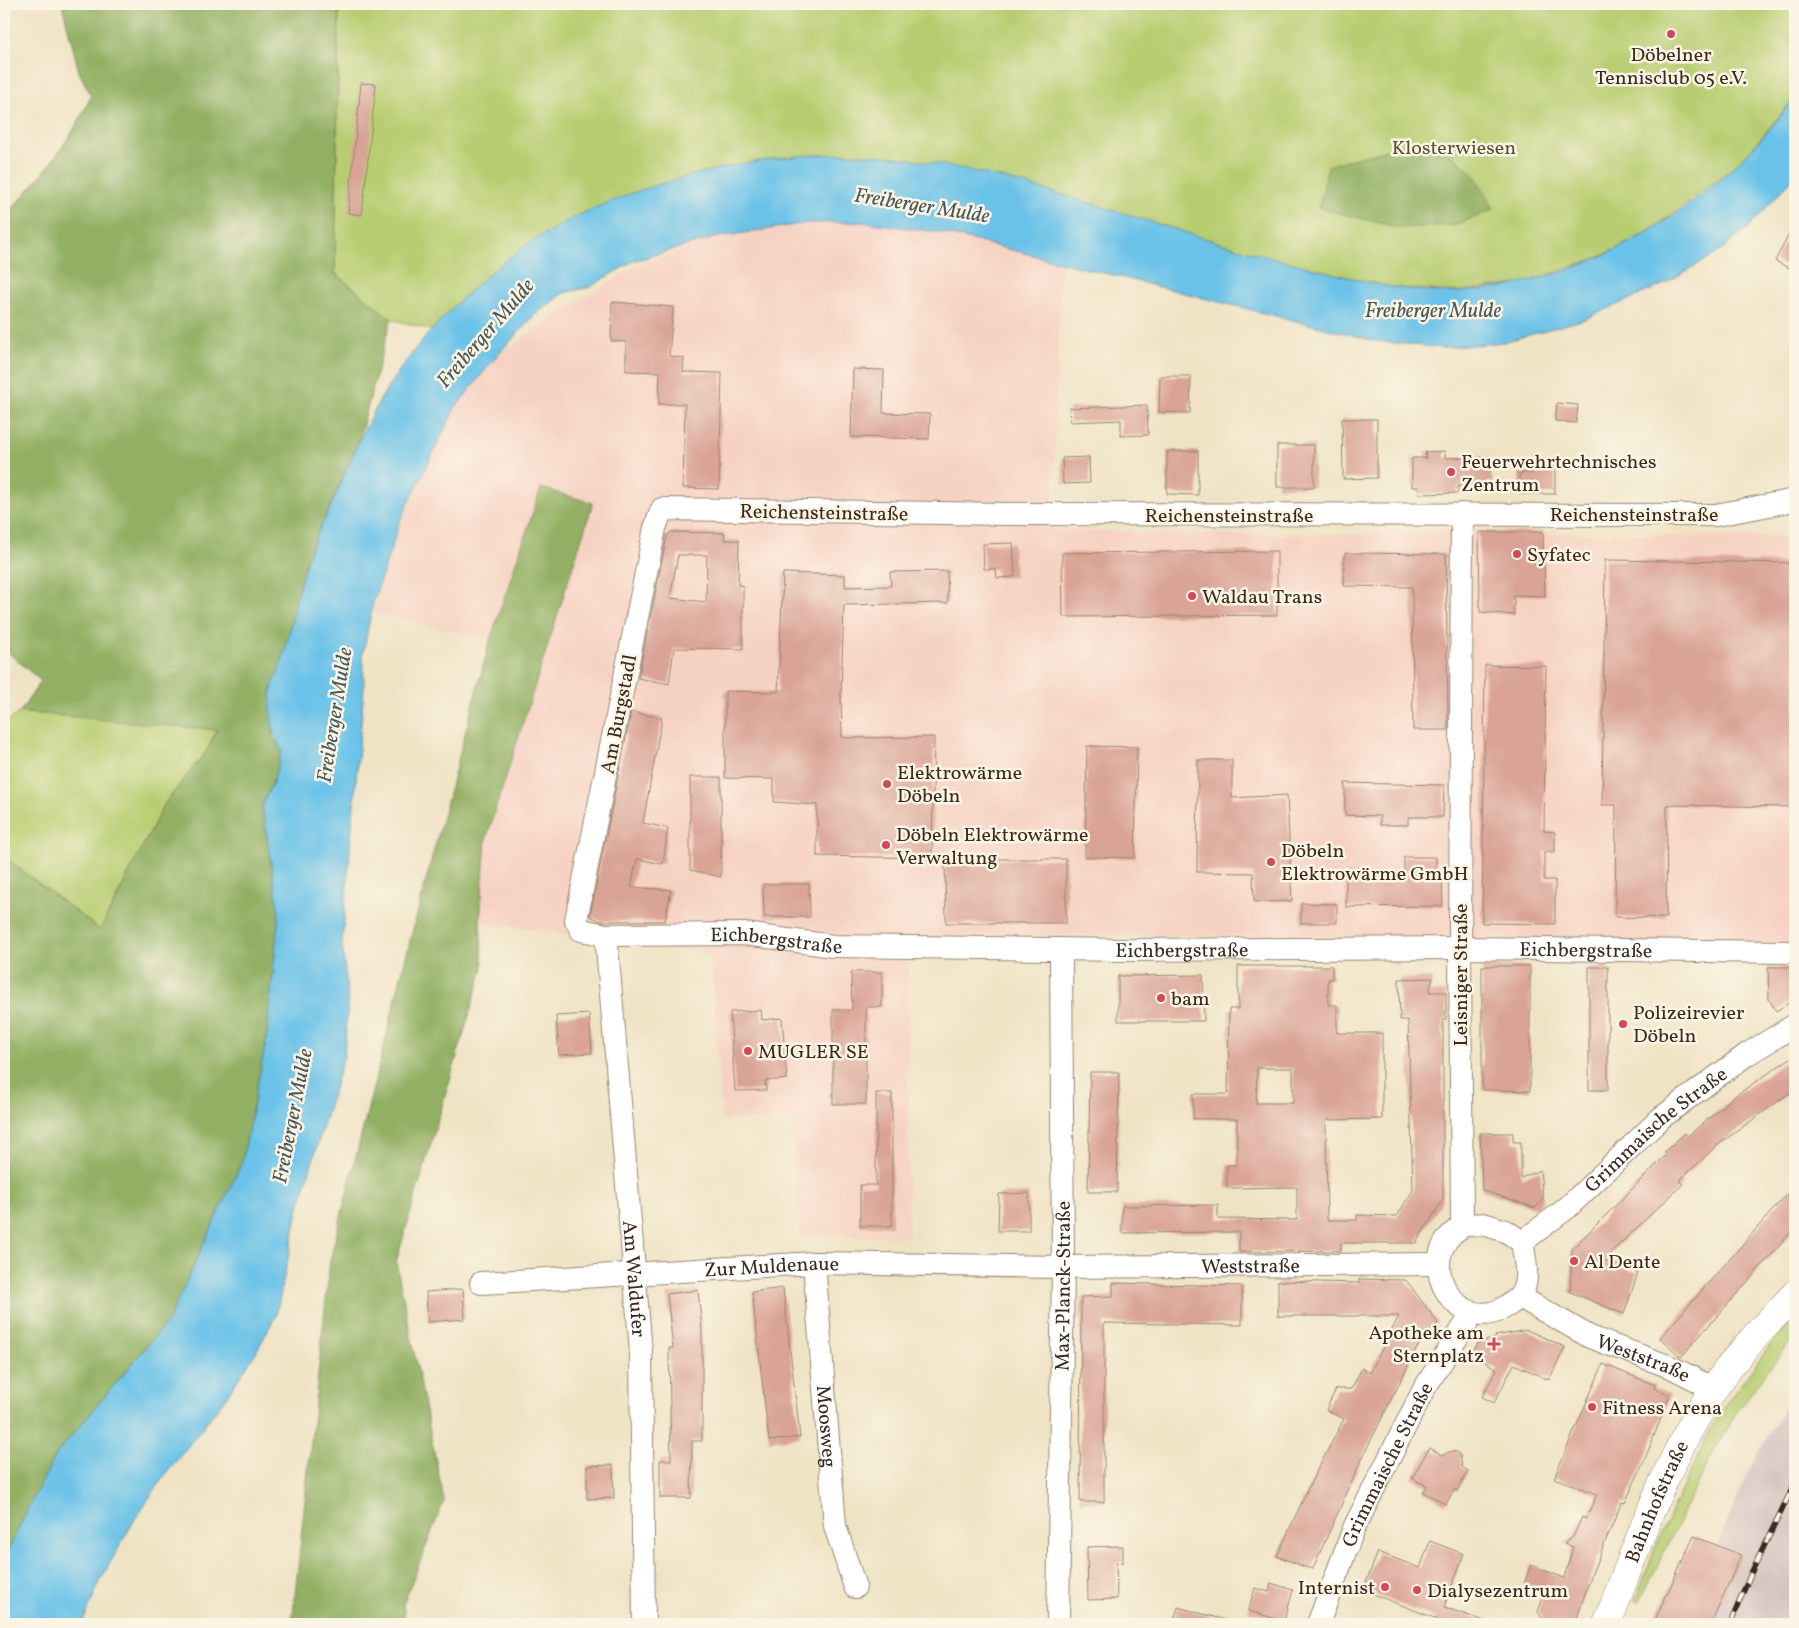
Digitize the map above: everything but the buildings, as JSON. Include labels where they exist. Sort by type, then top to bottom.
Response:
[{"type":"main road","name":"Bahnhofstraße","points":[[1607,1624],[1665,1479],[1685,1436],[1730,1366],[1795,1294]]},
{"type":"street","name":"Reichensteinstraße","points":[[662,509],[1019,514],[1716,515],[1795,500]]},
{"type":"street","name":"Am Burgstadl","points":[[576,920],[655,528],[662,509]]},
{"type":"street","name":"Leisniger Straße","points":[[1462,514],[1460,948],[1462,1226]]},
{"type":"street","name":"Eichbergstraße","points":[[576,920],[581,930],[606,935],[745,934],[818,945],[1061,949],[1460,948],[1795,952]]},
{"type":"street","name":"Am Waldufer","points":[[606,935],[641,1352],[644,1624]]},
{"type":"street","name":"Max-Planck-Straße","points":[[1058,1624],[1063,1267],[1061,949]]},
{"type":"street","name":"Grimmaische Straße","points":[[1522,1242],[1568,1208],[1661,1118],[1746,1056],[1795,1025]]},
{"type":"street","points":[[1483,1224],[1506,1231],[1522,1242],[1527,1274],[1520,1297],[1498,1311],[1472,1314],[1460,1307],[1444,1290],[1438,1264],[1443,1244],[1462,1226],[1483,1224]]},
{"type":"street","name":"Zur Muldenaue","points":[[481,1283],[814,1263],[1063,1267]]},
{"type":"street","name":"Moosweg","points":[[814,1263],[835,1526],[855,1587]]},
{"type":"street","name":"Weststraße","points":[[1063,1267],[1438,1264]]},
{"type":"street","name":"Weststraße","points":[[1520,1297],[1590,1337],[1673,1368],[1714,1389]]},
{"type":"street","name":"Grimmaische Straße","points":[[1318,1624],[1354,1528],[1424,1389],[1472,1314]]},
{"type":"shaded area","points":[[866,222],[944,233],[1061,263],[1052,530],[1262,535],[1479,532],[1795,537],[1795,947],[1433,936],[908,935],[908,1237],[801,1236],[792,1119],[722,1120],[711,954],[480,922],[486,839],[509,761],[541,488],[490,640],[372,612],[400,521],[424,468],[455,408],[499,353],[636,265],[718,237],[807,223]]},
{"type":"shaded area","points":[[1795,1391],[1795,1624],[1699,1624],[1700,1621],[1712,1621],[1741,1555],[1717,1545],[1756,1455]]},
{"type":"green space","points":[[62,4],[339,4],[335,273],[391,319],[358,443],[306,561],[282,661],[271,691],[273,737],[282,751],[273,782],[262,805],[279,914],[266,1042],[242,1162],[168,1321],[58,1452],[7,1553],[4,1571],[4,857],[100,930],[165,803],[206,752],[217,730],[20,712],[41,681],[4,649],[4,216],[53,160],[74,129],[91,96],[79,72]]},
{"type":"green space","name":"Klosterwiesen","points":[[339,4],[1795,4],[1795,97],[1742,161],[1650,231],[1600,257],[1524,283],[1456,292],[1389,287],[1281,261],[981,173],[901,158],[845,153],[488,275],[432,330],[391,319],[335,273]]},
{"type":"green space","points":[[1420,140],[1437,142],[1475,176],[1494,209],[1456,225],[1400,228],[1319,208],[1328,166]]},
{"type":"green space","points":[[541,488],[593,503],[486,839],[480,922],[483,968],[396,1262],[444,1501],[403,1605],[406,1624],[292,1624],[330,1260],[413,929],[490,640]]},
{"type":"green space","points":[[20,712],[217,729],[206,752],[165,803],[100,930],[4,857],[4,724]]},
{"type":"green space","points":[[1795,1318],[1795,1335],[1736,1413],[1711,1456],[1640,1601],[1636,1600],[1660,1535],[1712,1426],[1772,1343]]},
{"type":"water","name":"Freiberger Mulde","points":[[1795,97],[1795,176],[1748,228],[1716,254],[1662,285],[1585,319],[1504,342],[1443,348],[1376,341],[944,233],[866,222],[807,223],[718,237],[633,261],[590,287],[563,293],[535,315],[499,353],[455,408],[400,521],[373,603],[363,653],[364,688],[342,943],[348,1001],[344,1055],[299,1207],[276,1315],[255,1354],[224,1400],[162,1479],[135,1519],[101,1579],[82,1624],[4,1624],[4,1571],[7,1553],[30,1504],[58,1452],[168,1321],[242,1162],[266,1042],[279,914],[262,805],[273,782],[282,751],[272,724],[271,695],[282,662],[308,555],[350,460],[390,384],[404,363],[439,322],[459,301],[501,264],[544,234],[576,217],[611,201],[650,187],[730,166],[771,159],[845,154],[914,160],[981,173],[1064,195],[1229,246],[1384,285],[1439,292],[1457,292],[1507,286],[1556,274],[1603,256],[1647,232],[1690,204],[1729,171],[1764,136]]},
{"type":"railway","points":[[1730,1624],[1752,1571],[1795,1483]]},
{"type":"place","name":"Döbelner Tennisclub 05 e.V.","points":[[1671,34]]},
{"type":"place","name":"Feuerwehrtechnisches Zentrum","points":[[1451,472]]},
{"type":"place","name":"Syfatec","points":[[1517,554]]},
{"type":"place","name":"Waldau Trans","points":[[1192,596]]},
{"type":"place","name":"Elektrowärme Döbeln","points":[[887,784]]},
{"type":"place","name":"Döbeln Elektrowärme Verwaltung","points":[[886,845]]},
{"type":"place","name":"Döbeln Elektrowärme GmbH","points":[[1271,862]]},
{"type":"place","name":"bam","points":[[1161,998]]},
{"type":"place","name":"Polizeirevier Döbeln","points":[[1623,1024]]},
{"type":"place","name":"MUGLER SE","points":[[748,1051]]},
{"type":"place","name":"Al Dente","points":[[1574,1261]]},
{"type":"place","name":"Apotheke am Sternplatz","points":[[1494,1344]]},
{"type":"place","name":"Fitness Arena","points":[[1592,1407]]},
{"type":"place","name":"Internist","points":[[1385,1587]]},
{"type":"place","name":"Dialysezentrum","points":[[1417,1590]]}]
